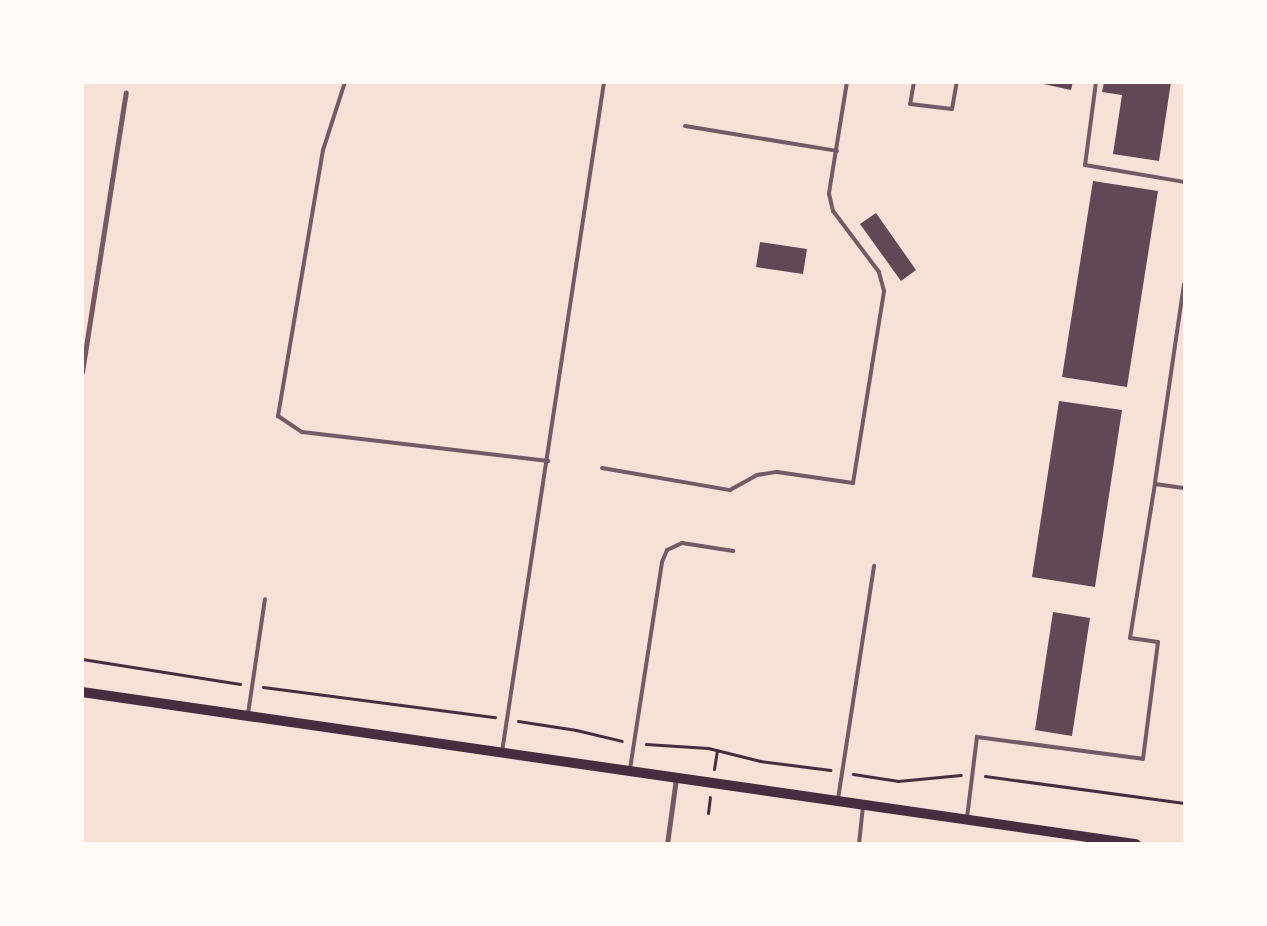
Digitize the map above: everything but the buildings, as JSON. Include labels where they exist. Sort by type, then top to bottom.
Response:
[{"type":"main road","points":[[82,692],[1136,844]]},
{"type":"street","points":[[82,372],[126,92]]},
{"type":"street","points":[[667,844],[676,778]]},
{"type":"lane","points":[[345,82],[323,150],[278,416],[302,432],[548,461]]},
{"type":"lane","points":[[502,753],[548,461],[604,82]]},
{"type":"lane","points":[[602,468],[730,490],[757,475],[777,472],[853,482],[884,291],[880,272],[833,211],[829,193],[847,82]]},
{"type":"lane","points":[[914,82],[910,104],[952,109],[957,82]]},
{"type":"lane","points":[[1096,82],[1085,165],[1184,182]]},
{"type":"lane","points":[[685,126],[837,151]]},
{"type":"lane","points":[[967,820],[977,737],[1142,759],[1158,642],[1130,638],[1184,284]]},
{"type":"lane","points":[[1154,484],[1184,488]]},
{"type":"lane","points":[[630,772],[662,562],[667,550],[682,543],[733,551]]},
{"type":"lane","points":[[838,801],[874,566]]},
{"type":"lane","points":[[247,716],[264,599]]},
{"type":"lane","points":[[858,844],[863,805]]},
{"type":"path","points":[[1167,801],[1184,803]]}]
